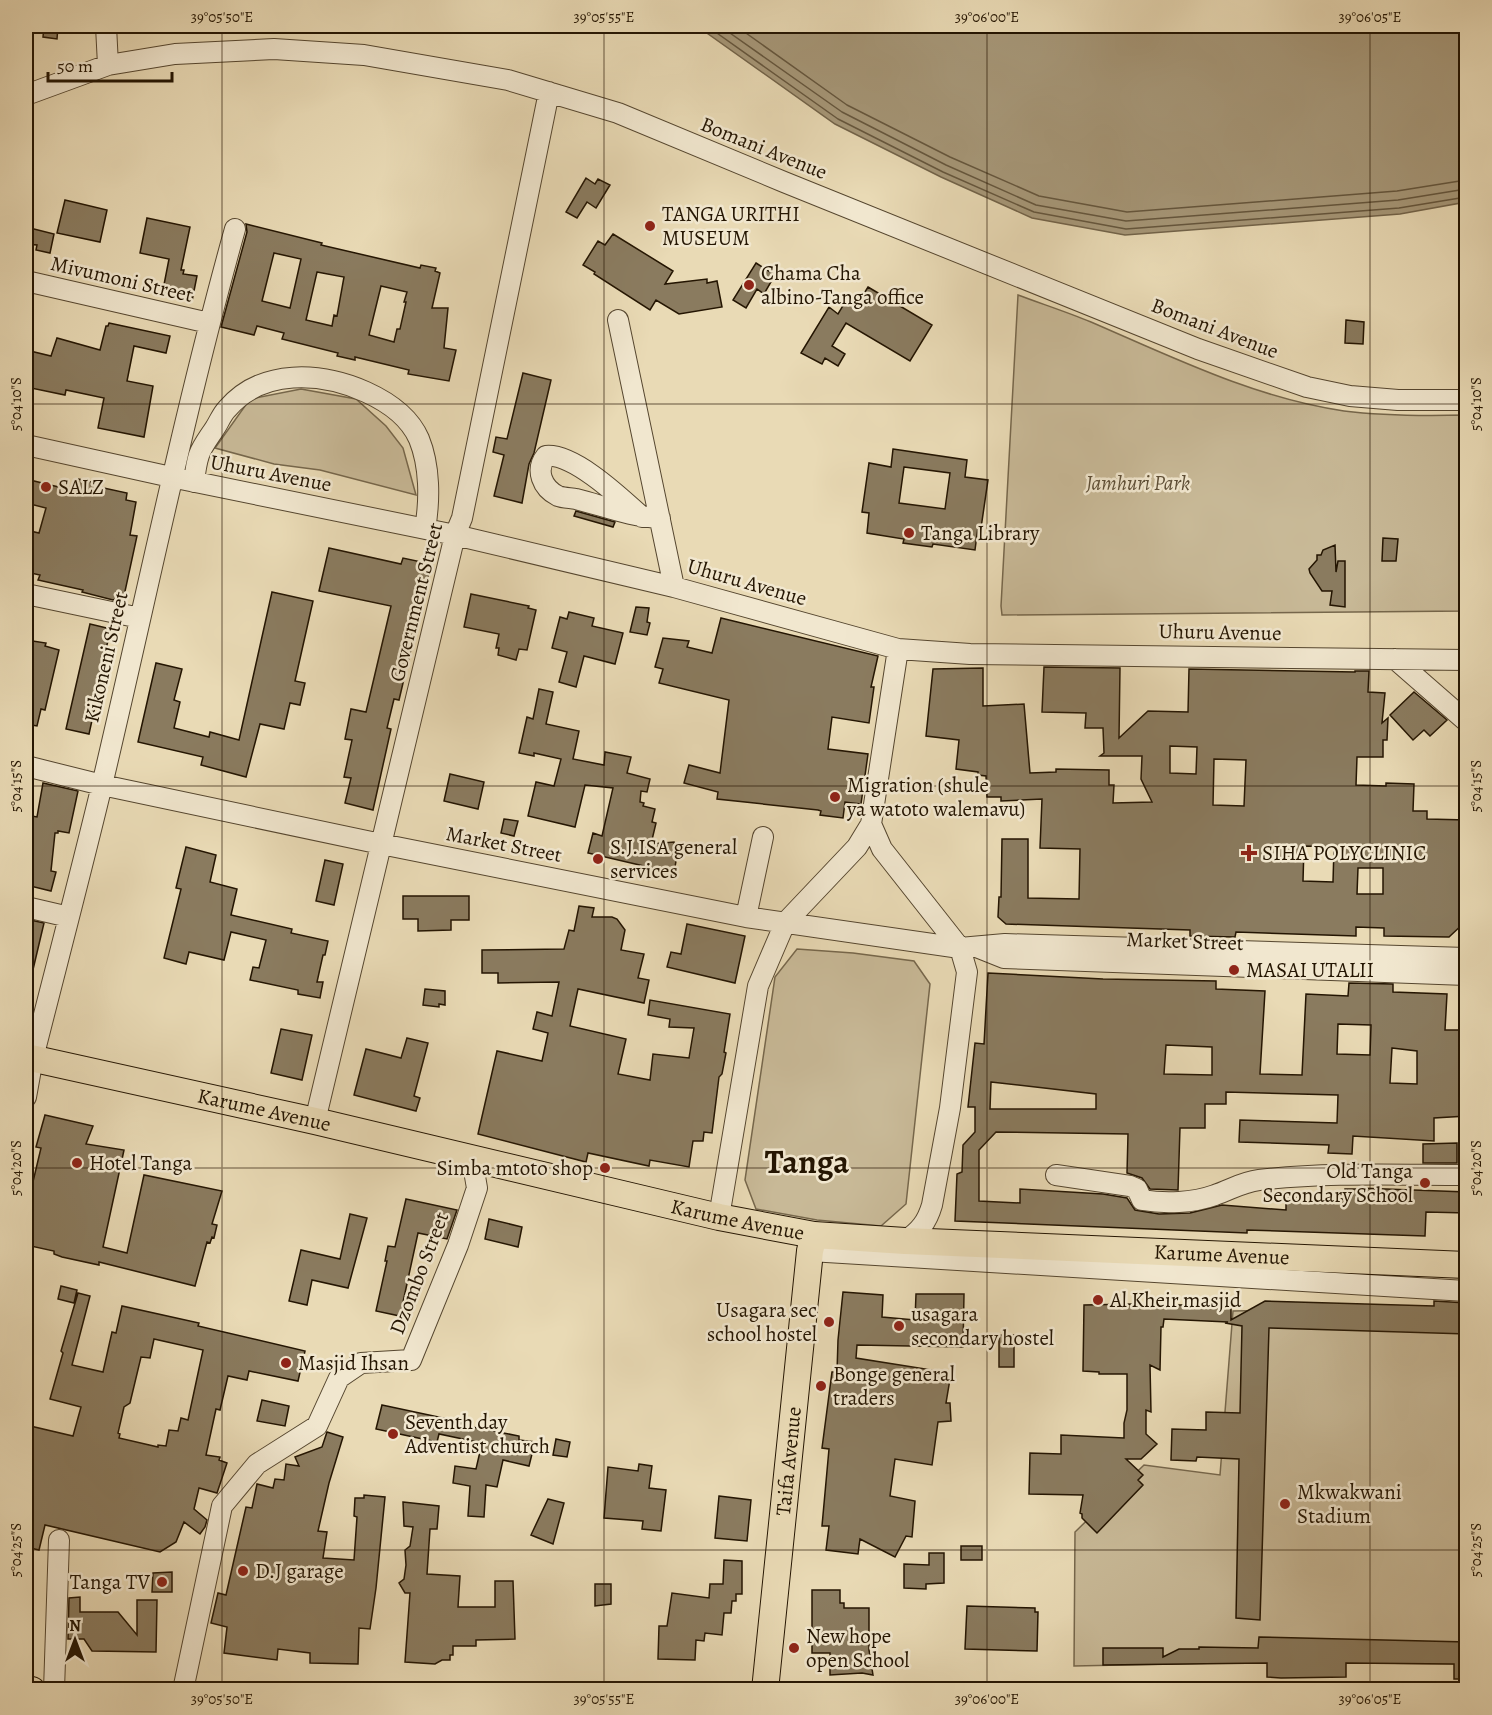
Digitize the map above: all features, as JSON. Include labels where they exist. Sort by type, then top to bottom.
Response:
[{"type":"main road","name":"Karume Avenue","points":[[29,1057],[315,1121],[719,1217],[812,1243],[905,1241],[1467,1265]]},
{"type":"main road","name":"Taifa Avenue","points":[[765,1689],[812,1243]]},
{"type":"main road","points":[[26,1689],[32,1689]]},
{"type":"street","points":[[106,26],[108,65]]},
{"type":"street","name":"Bomani Avenue","points":[[26,95],[108,65],[176,54],[274,49],[364,55],[508,80],[618,113],[1198,349],[1306,387],[1350,396],[1398,400],[1467,400]]},
{"type":"street","name":"Government Street","points":[[315,1121],[455,535],[462,518],[549,92]]},
{"type":"street","name":"Kikoneni Street","points":[[26,1097],[29,1057],[69,917],[102,785],[171,477],[209,322],[235,229]]},
{"type":"street","name":"Mivumoni Street","points":[[26,281],[209,322]]},
{"type":"street","points":[[618,320],[651,518],[674,587]]},
{"type":"street","points":[[194,482],[199,454],[227,409],[246,392],[266,382],[310,376],[349,384],[383,400],[404,416],[418,438],[425,462],[429,507],[425,529]]},
{"type":"street","name":"Uhuru Avenue","points":[[26,445],[455,535],[674,587],[898,649],[970,654],[1467,660]]},
{"type":"street","points":[[546,456],[569,462],[616,491],[651,518],[558,496],[546,486],[541,477],[542,462],[546,456]]},
{"type":"street","points":[[26,594],[140,618]]},
{"type":"street","points":[[719,1217],[758,987],[785,923],[857,847],[871,824],[898,649]]},
{"type":"street","points":[[1395,658],[1467,722]]},
{"type":"street","name":"Market Street","points":[[26,766],[102,785],[381,844],[746,917],[968,947],[1004,958],[1467,975]]},
{"type":"street","points":[[871,824],[882,849],[968,947],[968,972],[950,1108],[940,1164],[928,1217],[919,1231],[905,1241]]},
{"type":"street","points":[[746,917],[764,837]]},
{"type":"street","points":[[26,907],[69,917]]},
{"type":"street","name":"Market Street","points":[[968,947],[1005,944],[1467,958]]},
{"type":"street","name":"Dzombo Street","points":[[183,1689],[222,1506],[257,1464],[317,1425],[339,1378],[361,1363],[411,1360],[458,1245],[477,1188],[472,1159]]},
{"type":"street","points":[[1056,1175],[1130,1185],[1137,1189],[1142,1200],[1184,1202],[1214,1195],[1244,1182],[1260,1180],[1315,1176],[1467,1175]]},
{"type":"street","points":[[812,1243],[1467,1291]]},
{"type":"street","points":[[54,1689],[59,1540]]},
{"type":"green space","name":"Jamhuri Park","points":[[1018,295],[1091,322],[1214,375],[1278,397],[1359,413],[1466,415],[1466,611],[1002,615]]},
{"type":"green space","points":[[301,389],[356,399],[386,426],[403,448],[416,495],[320,470],[274,464],[215,448],[250,399]]},
{"type":"green space","points":[[797,949],[914,961],[930,984],[906,1204],[881,1226],[817,1220],[756,1209],[745,1180],[775,977]]},
{"type":"green space","name":"Mkwakwani Stadium","points":[[1466,1307],[1466,1664],[1268,1662],[1074,1666],[1075,1532],[1144,1465],[1220,1475],[1233,1311]]},
{"type":"water","points":[[697,26],[1466,26],[1466,202],[1400,214],[1125,235],[1032,218],[941,177],[835,124]]},
{"type":"building","points":[[44,26],[58,26],[57,39],[43,37]]},
{"type":"building","points":[[586,178],[595,184],[598,179],[610,185],[596,208],[587,202],[577,218],[566,212]]},
{"type":"building","points":[[65,200],[107,210],[100,242],[57,233]]},
{"type":"building","points":[[147,218],[190,227],[181,270],[184,270],[183,274],[197,276],[192,301],[162,295],[169,259],[140,253]]},
{"type":"building","points":[[246,224],[322,243],[321,245],[420,268],[421,265],[436,268],[435,271],[440,273],[432,308],[448,308],[444,348],[456,350],[449,381],[408,374],[409,370],[355,357],[355,360],[337,356],[338,353],[282,339],[284,333],[257,326],[254,335],[221,327],[247,232]],"holes":[[[274,253],[301,259],[290,308],[262,301]],[[317,272],[344,277],[337,316],[334,315],[332,326],[306,320]],[[381,286],[407,292],[400,329],[397,329],[394,342],[369,335]]]},
{"type":"building","points":[[26,227],[54,234],[50,253],[36,250],[37,245],[26,244]]},
{"type":"building","points":[[613,234],[673,271],[665,284],[707,279],[707,283],[717,281],[722,307],[679,314],[656,300],[650,310],[594,274],[595,272],[583,265],[598,241],[605,245]]},
{"type":"building","points":[[756,263],[775,275],[764,294],[757,289],[746,308],[733,300]]},
{"type":"building","points":[[868,287],[932,325],[910,361],[846,323],[832,346],[845,354],[838,366],[825,358],[822,364],[801,353],[829,307],[838,314],[847,299],[857,305]]},
{"type":"building","points":[[1346,320],[1364,322],[1363,344],[1345,343]]},
{"type":"building","points":[[109,323],[170,336],[166,353],[134,346],[127,381],[153,386],[144,437],[98,428],[104,398],[66,390],[65,395],[26,387],[26,350],[51,356],[57,338],[100,350],[106,326]]},
{"type":"building","points":[[523,373],[551,380],[534,453],[529,464],[522,503],[494,496],[504,455],[493,452],[496,437],[507,439]]},
{"type":"building","points":[[893,449],[967,460],[965,477],[988,480],[981,528],[978,527],[975,550],[933,544],[932,547],[903,543],[904,539],[867,533],[869,513],[862,512],[869,463],[891,467]],"holes":[[[904,467],[950,473],[945,509],[899,503]]]},
{"type":"building","points":[[26,479],[75,491],[78,479],[100,484],[99,487],[127,493],[126,500],[136,502],[130,535],[137,536],[124,596],[113,600],[82,592],[83,590],[38,580],[40,575],[26,572],[26,530],[39,533],[46,508],[26,503]]},
{"type":"building","points":[[576,511],[615,522],[613,527],[574,516]]},
{"type":"building","points":[[1383,538],[1398,539],[1396,561],[1382,561]]},
{"type":"building","points":[[1335,545],[1336,572],[1338,561],[1345,561],[1345,607],[1330,605],[1332,591],[1322,591],[1309,569],[1317,560],[1317,555],[1321,555],[1323,550]]},
{"type":"building","points":[[329,548],[401,564],[403,558],[431,564],[399,700],[394,699],[387,728],[391,729],[373,810],[345,803],[351,778],[344,777],[352,740],[345,739],[351,709],[366,712],[391,606],[319,591]]},
{"type":"building","points":[[272,592],[313,601],[295,681],[305,683],[300,705],[290,703],[284,729],[260,724],[246,777],[201,765],[203,757],[138,742],[156,663],[182,669],[174,700],[180,702],[174,728],[209,737],[210,732],[239,740]]},
{"type":"building","points":[[471,594],[529,606],[528,608],[536,610],[527,650],[519,649],[516,660],[498,655],[499,648],[496,648],[499,634],[464,627]]},
{"type":"building","points":[[636,607],[649,608],[647,622],[650,623],[647,635],[630,632]]},
{"type":"building","points":[[569,612],[594,618],[592,626],[623,633],[615,664],[584,656],[576,687],[559,682],[567,652],[552,648],[560,617],[567,619]]},
{"type":"building","points":[[721,618],[878,656],[871,687],[874,687],[869,723],[832,717],[828,749],[868,754],[861,804],[845,802],[843,818],[820,815],[821,811],[818,810],[717,799],[718,792],[684,783],[689,765],[720,773],[729,700],[659,683],[663,669],[655,667],[663,638],[689,641],[687,647],[712,653]]},
{"type":"building","points":[[90,624],[111,629],[95,692],[98,693],[89,734],[66,729]]},
{"type":"building","points":[[26,640],[46,643],[45,646],[59,650],[45,710],[41,709],[37,726],[26,724]]},
{"type":"building","points":[[1044,667],[1120,668],[1119,738],[1148,711],[1188,712],[1189,669],[1369,671],[1368,692],[1385,693],[1382,723],[1388,718],[1387,740],[1383,740],[1383,757],[1357,757],[1356,785],[1414,784],[1413,811],[1427,811],[1427,819],[1467,820],[1465,922],[1449,937],[1384,936],[1384,928],[1356,927],[1356,936],[1236,932],[1235,937],[1190,936],[1190,930],[1006,924],[998,917],[999,897],[1001,897],[1002,839],[1028,839],[1028,898],[1079,899],[1080,849],[1040,848],[1042,799],[1001,801],[1001,797],[987,797],[986,776],[978,775],[978,772],[956,769],[959,740],[926,736],[933,669],[983,668],[983,706],[1024,704],[1030,773],[1056,772],[1056,769],[1109,770],[1109,785],[1114,785],[1113,803],[1152,802],[1141,779],[1142,756],[1100,756],[1104,753],[1103,728],[1085,728],[1086,713],[1042,712]],"holes":[[[1170,746],[1197,747],[1196,774],[1170,773]],[[1214,759],[1246,760],[1244,806],[1213,805]],[[1304,846],[1334,847],[1333,882],[1303,881]],[[1358,868],[1383,868],[1383,894],[1357,894]]]},
{"type":"building","points":[[539,689],[553,692],[546,724],[579,731],[573,759],[604,765],[605,752],[631,757],[627,773],[650,779],[647,792],[641,791],[640,802],[644,803],[643,806],[655,809],[652,822],[656,823],[651,844],[674,842],[676,861],[674,873],[588,853],[593,833],[602,836],[613,788],[585,785],[575,827],[528,816],[536,782],[554,786],[561,759],[534,753],[534,756],[519,753],[527,717],[533,719]]},
{"type":"building","points":[[1414,692],[1447,720],[1430,736],[1424,730],[1413,740],[1390,715]]},
{"type":"building","points":[[450,774],[484,782],[478,809],[444,801]]},
{"type":"building","points":[[43,783],[78,791],[69,833],[58,831],[55,833],[51,871],[56,872],[51,891],[26,885],[30,830],[26,829],[26,815],[37,817]]},
{"type":"building","points":[[504,819],[518,821],[514,836],[501,833]]},
{"type":"building","points":[[186,847],[216,855],[210,882],[237,889],[231,915],[292,929],[291,933],[328,941],[317,982],[323,982],[320,998],[298,994],[298,990],[250,980],[253,967],[259,968],[266,940],[231,932],[224,960],[189,952],[186,964],[164,958],[181,889],[176,888]]},
{"type":"building","points":[[325,860],[343,864],[334,905],[316,901]]},
{"type":"building","points":[[403,896],[469,896],[469,920],[451,920],[451,930],[418,931],[418,919],[403,919]]},
{"type":"building","points":[[579,906],[594,908],[592,917],[617,919],[625,930],[621,950],[644,954],[638,978],[649,980],[644,1003],[578,989],[570,1026],[626,1039],[618,1074],[650,1080],[653,1054],[689,1058],[694,1028],[669,1027],[670,1019],[648,1015],[650,1000],[730,1014],[724,1052],[726,1053],[722,1074],[719,1077],[712,1133],[704,1132],[703,1141],[693,1141],[689,1167],[650,1160],[649,1166],[588,1153],[586,1162],[478,1134],[497,1051],[542,1061],[548,1033],[533,1029],[537,1012],[552,1016],[559,982],[498,983],[498,973],[482,973],[482,950],[564,949],[569,930],[574,931]]},
{"type":"building","points":[[26,919],[44,923],[31,978],[26,977]]},
{"type":"building","points":[[687,924],[745,936],[735,983],[667,967],[671,952],[681,954]]},
{"type":"building","points":[[988,973],[1103,979],[1216,981],[1216,989],[1265,991],[1260,1074],[1302,1075],[1306,994],[1348,996],[1349,983],[1393,984],[1393,992],[1447,994],[1445,1030],[1462,1030],[1467,1035],[1467,1116],[1434,1118],[1434,1141],[1353,1136],[1352,1154],[1328,1153],[1329,1145],[1239,1142],[1240,1120],[1337,1123],[1338,1095],[1226,1092],[1226,1104],[1205,1104],[1205,1128],[1180,1128],[1178,1190],[1150,1189],[1142,1178],[1127,1173],[1128,1134],[996,1132],[979,1150],[979,1201],[1020,1203],[1020,1189],[1103,1194],[1127,1198],[1135,1210],[1159,1214],[1190,1213],[1222,1205],[1286,1210],[1286,1197],[1345,1199],[1345,1189],[1359,1188],[1467,1192],[1467,1213],[1426,1212],[1425,1236],[1247,1230],[1247,1233],[955,1221],[957,1174],[962,1172],[963,1145],[975,1132],[975,1107],[968,1107],[975,1043],[984,1044]],"holes":[[[1338,1024],[1371,1025],[1370,1055],[1337,1054]],[[1166,1045],[1212,1047],[1212,1075],[1164,1074]],[[1392,1048],[1417,1051],[1417,1084],[1390,1083]],[[991,1082],[1096,1094],[1096,1109],[990,1109]]]},
{"type":"building","points":[[425,989],[445,991],[445,1005],[439,1004],[439,1007],[423,1005]]},
{"type":"building","points":[[281,1029],[312,1035],[302,1080],[271,1073]]},
{"type":"building","points":[[407,1038],[428,1043],[414,1096],[420,1098],[416,1111],[354,1095],[366,1049],[401,1058]]},
{"type":"building","points":[[45,1115],[93,1126],[86,1144],[124,1150],[103,1247],[127,1253],[144,1175],[222,1191],[212,1224],[217,1225],[214,1238],[212,1237],[210,1243],[207,1242],[195,1286],[99,1262],[99,1265],[62,1257],[54,1254],[54,1251],[26,1245],[26,1211],[41,1148],[36,1147]]},
{"type":"building","points":[[1457,1143],[1457,1163],[1423,1163],[1423,1144]]},
{"type":"building","points":[[406,1199],[457,1210],[447,1239],[418,1233],[400,1316],[376,1311],[388,1246],[395,1247]]},
{"type":"building","points":[[350,1214],[367,1218],[348,1288],[312,1280],[307,1305],[289,1301],[301,1250],[340,1259]]},
{"type":"building","points":[[489,1219],[522,1227],[518,1247],[485,1239]]},
{"type":"building","points":[[61,1286],[77,1290],[74,1303],[58,1299]]},
{"type":"building","points":[[843,1292],[883,1295],[882,1317],[915,1320],[916,1294],[964,1294],[963,1347],[857,1345],[856,1358],[951,1373],[946,1403],[950,1403],[951,1421],[938,1422],[932,1465],[895,1459],[890,1496],[915,1501],[912,1537],[906,1536],[895,1557],[860,1539],[858,1554],[826,1550],[829,1526],[822,1526],[829,1449],[822,1448],[832,1372],[837,1372]]},
{"type":"building","points":[[78,1293],[90,1296],[72,1365],[103,1372],[112,1332],[116,1333],[122,1306],[199,1323],[198,1326],[305,1351],[298,1381],[249,1371],[247,1380],[228,1376],[220,1410],[216,1409],[206,1455],[220,1457],[219,1460],[227,1463],[217,1493],[199,1488],[194,1509],[207,1520],[205,1527],[200,1534],[184,1522],[176,1542],[160,1552],[45,1525],[39,1550],[26,1547],[26,1425],[73,1436],[81,1407],[50,1399],[63,1353],[61,1351]],"holes":[[[154,1339],[203,1350],[188,1420],[181,1418],[178,1431],[169,1430],[166,1446],[158,1445],[158,1447],[119,1438],[124,1407],[130,1403],[141,1357],[150,1358]]]},
{"type":"building","points":[[1265,1301],[1434,1306],[1434,1301],[1467,1303],[1467,1334],[1269,1328],[1260,1620],[1236,1618],[1239,1459],[1197,1457],[1196,1461],[1171,1460],[1172,1429],[1206,1430],[1206,1412],[1240,1413],[1242,1326],[1225,1323],[1228,1322],[1164,1319],[1163,1327],[1161,1327],[1160,1370],[1150,1365],[1151,1412],[1146,1410],[1146,1434],[1157,1444],[1141,1459],[1126,1459],[1143,1475],[1138,1480],[1143,1485],[1097,1533],[1080,1513],[1083,1495],[1029,1494],[1030,1453],[1061,1454],[1061,1435],[1124,1438],[1127,1374],[1099,1374],[1099,1372],[1083,1371],[1084,1305],[1227,1306],[1231,1308],[1231,1320]]},
{"type":"building","points":[[999,1335],[1014,1335],[1014,1367],[999,1367]]},
{"type":"building","points":[[262,1400],[289,1406],[285,1426],[257,1421]]},
{"type":"building","points":[[382,1405],[467,1423],[467,1426],[519,1436],[519,1440],[535,1442],[529,1466],[503,1460],[497,1487],[486,1485],[484,1517],[468,1516],[470,1486],[453,1483],[455,1466],[476,1469],[482,1443],[439,1434],[437,1442],[376,1429]]},
{"type":"building","points":[[327,1432],[343,1437],[318,1531],[327,1532],[323,1558],[354,1560],[357,1517],[354,1516],[355,1498],[364,1498],[364,1495],[385,1497],[370,1629],[359,1628],[358,1664],[310,1663],[310,1653],[278,1649],[277,1660],[224,1653],[227,1627],[211,1623],[218,1593],[226,1595],[246,1507],[252,1508],[257,1484],[273,1488],[275,1479],[284,1480],[286,1464],[299,1466],[295,1457],[322,1447]]},
{"type":"building","points":[[556,1439],[570,1442],[567,1457],[553,1455]]},
{"type":"building","points":[[639,1464],[652,1466],[649,1488],[666,1490],[661,1531],[642,1529],[643,1521],[604,1518],[608,1467],[638,1471]]},
{"type":"building","points":[[719,1496],[751,1500],[747,1541],[715,1538]]},
{"type":"building","points":[[548,1499],[564,1503],[553,1544],[531,1535]]},
{"type":"building","points":[[403,1502],[439,1506],[437,1529],[430,1529],[427,1574],[460,1576],[458,1607],[495,1607],[495,1581],[513,1581],[515,1639],[476,1640],[476,1646],[453,1646],[453,1655],[450,1655],[450,1660],[442,1660],[435,1664],[405,1662],[410,1593],[405,1593],[399,1583],[404,1579],[405,1550],[410,1546],[413,1527],[404,1526]]},
{"type":"building","points":[[961,1546],[982,1546],[982,1560],[961,1560]]},
{"type":"building","points":[[929,1553],[944,1553],[944,1583],[926,1584],[926,1589],[904,1588],[904,1564],[929,1565]]},
{"type":"building","points":[[724,1560],[742,1561],[742,1594],[736,1594],[736,1601],[732,1601],[731,1613],[724,1613],[722,1635],[705,1633],[704,1641],[696,1640],[695,1660],[658,1659],[659,1626],[667,1626],[672,1593],[709,1598],[710,1584],[723,1584]]},
{"type":"building","name":"Tanga TV","points":[[172,1572],[172,1592],[152,1592],[153,1573]]},
{"type":"building","points":[[595,1584],[611,1584],[611,1604],[595,1606]]},
{"type":"building","points":[[812,1590],[840,1590],[840,1603],[844,1603],[844,1608],[869,1608],[869,1650],[873,1675],[862,1673],[830,1675],[830,1653],[812,1653]]},
{"type":"building","points":[[80,1597],[80,1612],[118,1612],[137,1635],[137,1600],[157,1600],[156,1652],[92,1651],[84,1639],[68,1639],[69,1598]]},
{"type":"building","points":[[967,1606],[1035,1608],[1035,1612],[1038,1612],[1037,1651],[965,1649]]},
{"type":"building","points":[[1259,1637],[1467,1642],[1467,1679],[1454,1679],[1454,1664],[1346,1663],[1346,1677],[1281,1678],[1267,1677],[1267,1663],[1103,1665],[1103,1648],[1163,1648],[1163,1657],[1179,1649],[1199,1649],[1199,1647],[1258,1648]]},
{"type":"place","name":"TANGA URITHI MUSEUM","points":[[650,226]]},
{"type":"place","name":"Chama Cha albino-Tanga office","points":[[749,285]]},
{"type":"place","name":"SALZ","points":[[46,487]]},
{"type":"place","name":"Tanga Library","points":[[909,533]]},
{"type":"place","name":"Migration (shule ya watoto walemavu)","points":[[835,797]]},
{"type":"place","name":"SIHA POLYCLINIC","points":[[1249,853]]},
{"type":"place","name":"S.J.ISA general services","points":[[598,859]]},
{"type":"place","name":"MASAI UTALII","points":[[1234,970]]},
{"type":"place","name":"Hotel Tanga","points":[[77,1163]]},
{"type":"place","name":"Simba mtoto shop","points":[[605,1168]]},
{"type":"place","name":"Old Tanga Secondary School","points":[[1425,1183]]},
{"type":"place","name":"Al Kheir masjid","points":[[1098,1300]]},
{"type":"place","name":"Usagara sec school hostel","points":[[829,1322]]},
{"type":"place","name":"usagara secondary hostel","points":[[899,1326]]},
{"type":"place","name":"Masjid Ihsan","points":[[286,1363]]},
{"type":"place","name":"Bonge general traders","points":[[821,1386]]},
{"type":"place","name":"Seventh day Adventist church","points":[[393,1434]]},
{"type":"place","name":"Mkwakwani Stadium","points":[[1285,1504]]},
{"type":"place","name":"D.J garage","points":[[243,1571]]},
{"type":"place","name":"Tanga TV","points":[[162,1582]]},
{"type":"place","name":"New hope open School","points":[[794,1648]]},
{"type":"district","name":"Tanga","points":[[807,1161]]}]
